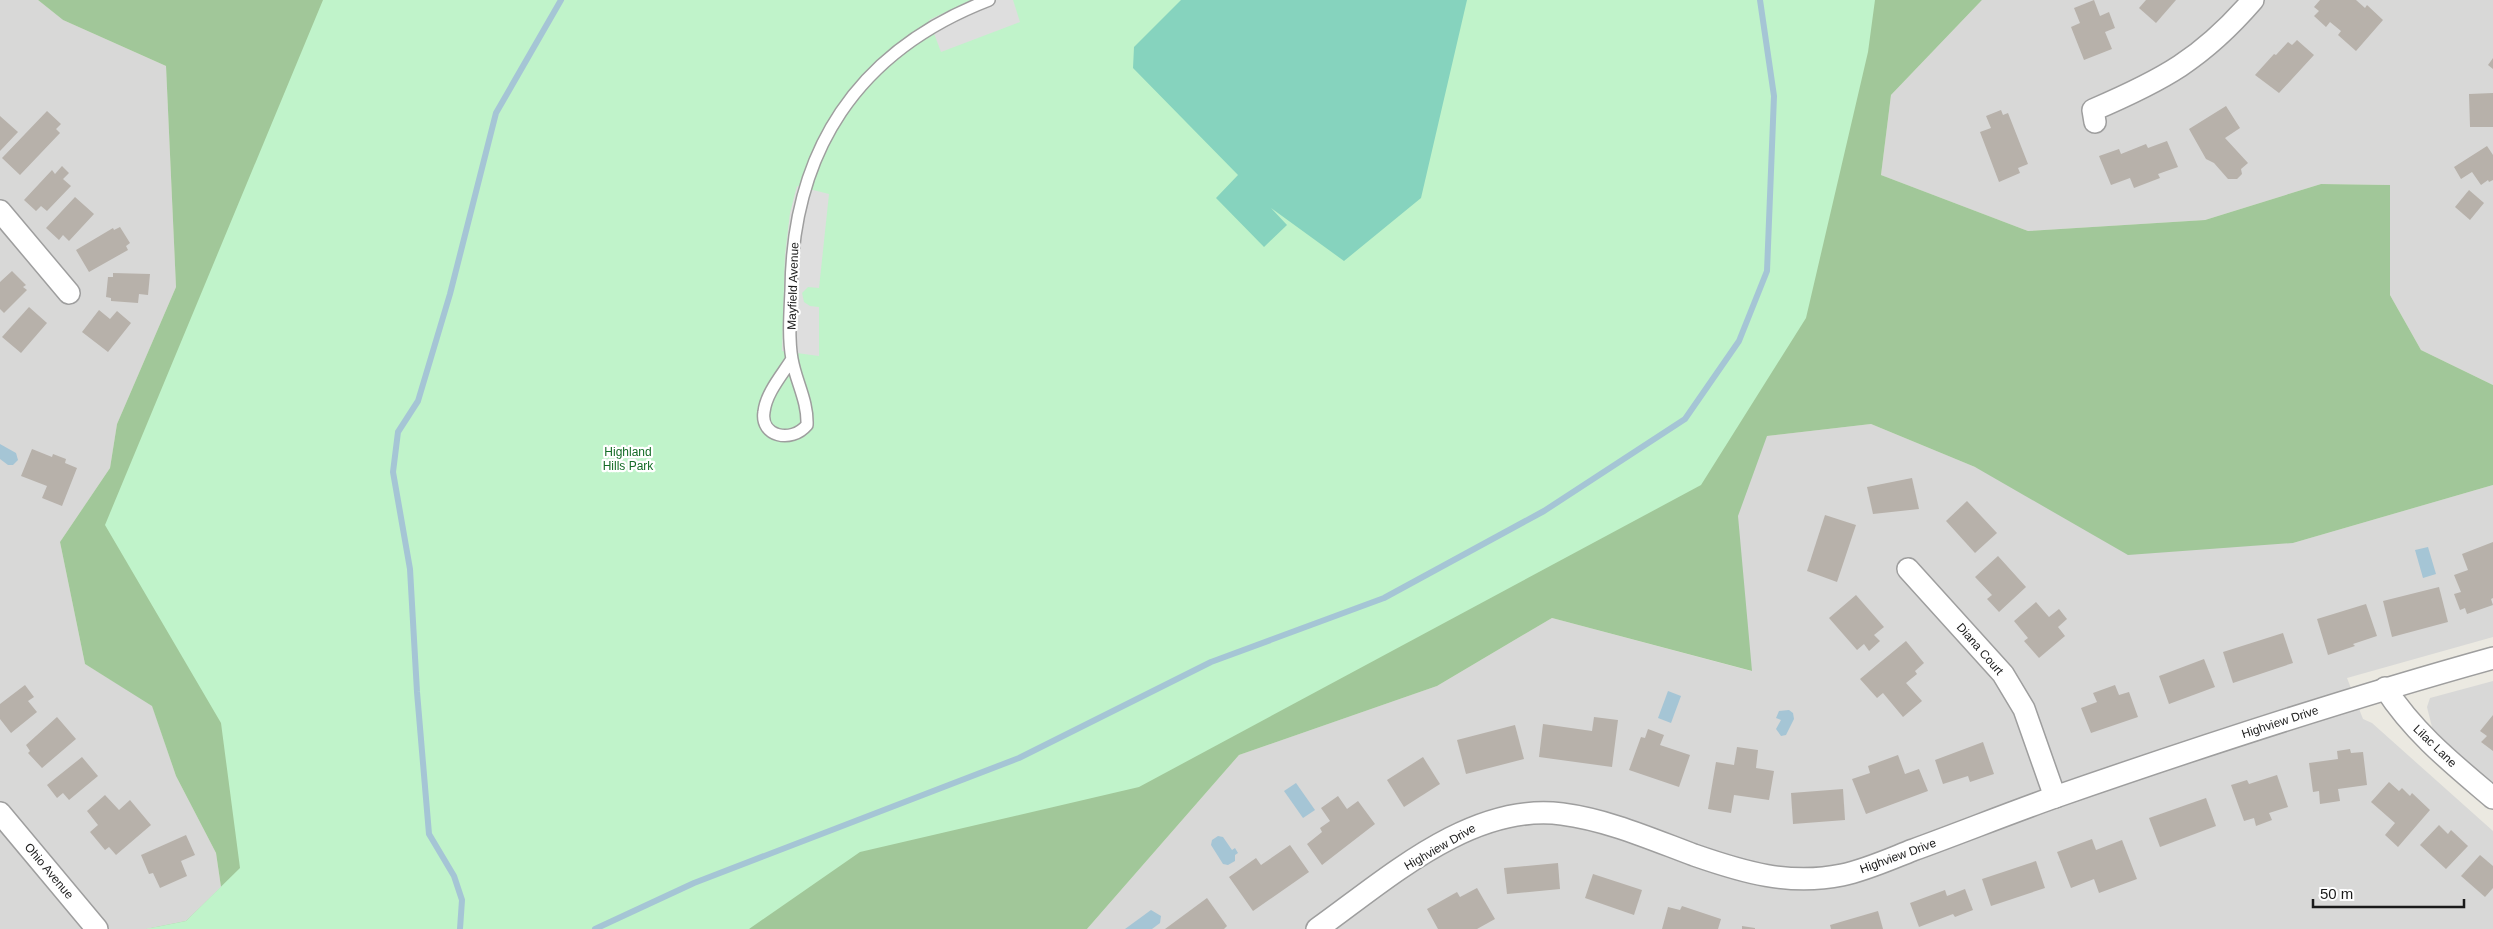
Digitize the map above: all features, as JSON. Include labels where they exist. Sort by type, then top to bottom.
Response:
[{"type":"street","points":[[2094,122],[2093,110],[2134,92],[2190,61],[2231,25],[2253,0]]},
{"type":"street","points":[[0,211],[69,293]]},
{"type":"street","name":"Diana Court","points":[[1908,569],[2003,674],[2024,709],[2055,797]]},
{"type":"street","name":"Highview Drive","points":[[1317,929],[1408,865],[1457,835],[1471,827],[1505,817],[1542,813],[1594,820],[1735,869],[1783,880],[1831,877],[1859,870],[2055,797],[2385,688],[2493,658]]},
{"type":"street","name":"Lilac Lane","points":[[2385,688],[2399,710],[2431,746],[2493,798]]},
{"type":"street","name":"Ohio Avenue","points":[[0,813],[97,929]]},
{"type":"lane","name":"Mayfield Avenue","points":[[792,359],[776,382],[763,414],[765,424],[775,433],[786,437],[794,436],[808,425],[806,400],[792,359],[791,263],[797,218],[814,161],[829,132],[862,85],[904,44],[940,22],[989,0]]},
{"type":"shaded area","points":[[0,0],[38,0],[63,20],[166,66],[176,287],[117,424],[110,468],[60,542],[85,664],[152,705],[176,776],[216,853],[221,887],[186,921],[146,929],[0,929]]},
{"type":"shaded area","points":[[971,0],[1013,0],[1020,22],[941,52],[929,20]]},
{"type":"shaded area","points":[[1982,0],[2493,0],[2493,385],[2421,350],[2390,295],[2390,185],[2321,184],[2205,220],[2028,231],[1881,175],[1891,95]]},
{"type":"shaded area","points":[[797,186],[829,194],[819,288],[808,287],[802,293],[804,302],[810,306],[819,307],[819,356],[782,351],[785,255],[790,213]]},
{"type":"shaded area","points":[[1871,424],[1975,467],[2293,543],[2493,485],[2493,637],[2347,678],[2363,719],[2372,723],[2493,831],[2493,929],[1087,929],[1239,755],[1437,686],[1552,618],[1751,671],[1737,515],[1766,436]]},
{"type":"shaded area","points":[[2493,681],[2493,784],[2433,731],[2427,707],[2430,698]]},
{"type":"green space","name":"Highland Hills Park","points":[[38,0],[1982,0],[1891,95],[1881,175],[2028,231],[2205,220],[2321,184],[2390,185],[2390,295],[2421,350],[2493,385],[2493,485],[2293,543],[2128,555],[1975,467],[1871,424],[1767,436],[1738,516],[1752,671],[1552,618],[1437,686],[1239,755],[1087,929],[583,929],[365,897],[146,929],[186,921],[221,887],[216,853],[176,776],[152,706],[85,664],[60,542],[110,468],[117,424],[176,287],[166,66],[63,20]]},
{"type":"green space","name":"Highland Hills Park","points":[[323,0],[1875,0],[1868,52],[1806,318],[1701,485],[1139,787],[860,852],[749,929],[146,929],[186,921],[240,868],[221,723],[105,525]]},
{"type":"green space","points":[[1181,0],[1467,0],[1421,198],[1344,261],[1271,208],[1287,225],[1264,247],[1216,198],[1238,175],[1133,68],[1134,47]]},
{"type":"water","points":[[0,444],[16,453],[18,460],[13,465],[8,465],[0,459]]},
{"type":"water","points":[[2428,547],[2436,574],[2423,578],[2415,550]]},
{"type":"water","points":[[1668,691],[1681,696],[1671,723],[1658,718]]},
{"type":"water","points":[[1789,710],[1793,713],[1794,719],[1786,735],[1781,736],[1776,729],[1781,720],[1776,718],[1779,711]]},
{"type":"water","points":[[1296,783],[1315,810],[1303,818],[1284,791]]},
{"type":"water","points":[[1218,836],[1223,837],[1232,850],[1235,848],[1238,853],[1235,855],[1235,861],[1228,865],[1223,864],[1211,845],[1212,840]]},
{"type":"water","points":[[1151,910],[1161,916],[1160,923],[1152,929],[1125,929]]},
{"type":"building","points":[[2094,0],[2100,16],[2109,12],[2115,28],[2105,32],[2112,49],[2084,60],[2071,27],[2080,23],[2074,8]]},
{"type":"building","points":[[2146,0],[2176,0],[2156,23],[2139,8]]},
{"type":"building","points":[[2320,0],[2356,0],[2365,8],[2367,5],[2383,20],[2356,51],[2338,35],[2341,31],[2330,22],[2326,27],[2314,16],[2319,11],[2314,7]]},
{"type":"building","points":[[2297,40],[2314,55],[2279,93],[2255,75],[2288,42],[2292,45]]},
{"type":"building","points":[[2493,58],[2493,69],[2488,65]]},
{"type":"building","points":[[2493,93],[2493,127],[2470,127],[2469,94]]},
{"type":"building","points":[[2226,106],[2240,128],[2225,138],[2248,163],[2241,169],[2242,174],[2237,179],[2228,179],[2214,163],[2206,159],[2189,129]]},
{"type":"building","points":[[2001,110],[2003,115],[2008,113],[2028,164],[2018,168],[2020,173],[1999,182],[1980,132],[1991,128],[1986,116]]},
{"type":"building","points":[[47,111],[61,124],[56,129],[60,133],[20,175],[2,158]]},
{"type":"building","points":[[0,116],[18,132],[0,151]]},
{"type":"building","points":[[2167,141],[2178,167],[2158,174],[2160,178],[2134,188],[2130,178],[2111,185],[2099,156],[2119,149],[2121,154],[2146,144],[2148,148]]},
{"type":"building","points":[[2487,146],[2493,155],[2493,180],[2489,182],[2488,180],[2481,185],[2472,172],[2461,179],[2454,167]]},
{"type":"building","points":[[62,166],[69,173],[63,179],[71,186],[47,211],[41,206],[36,211],[24,200],[52,170],[55,174]]},
{"type":"building","points":[[2469,190],[2484,203],[2470,220],[2455,207]]},
{"type":"building","points":[[75,197],[94,214],[69,241],[63,235],[59,240],[46,228]]},
{"type":"building","points":[[120,227],[130,243],[126,246],[128,250],[89,272],[76,250],[113,228],[114,230]]},
{"type":"building","points":[[12,271],[26,285],[23,287],[27,290],[4,313],[0,309],[0,282]]},
{"type":"building","points":[[113,273],[150,274],[148,295],[139,294],[138,303],[111,301],[111,298],[106,297],[108,277],[113,277]]},
{"type":"building","points":[[29,307],[47,323],[21,353],[2,337]]},
{"type":"building","points":[[99,310],[110,319],[117,311],[131,323],[108,352],[82,332]]},
{"type":"building","points":[[32,449],[52,457],[53,454],[66,459],[65,463],[77,468],[62,506],[42,498],[47,486],[21,476]]},
{"type":"building","points":[[1912,478],[1919,509],[1873,514],[1867,487]]},
{"type":"building","points":[[1967,501],[1997,533],[1975,553],[1946,521]]},
{"type":"building","points":[[1825,515],[1856,525],[1837,582],[1807,571]]},
{"type":"building","points":[[2493,542],[2493,598],[2491,599],[2493,605],[2467,614],[2465,608],[2460,610],[2454,594],[2461,592],[2454,575],[2468,570],[2462,554]]},
{"type":"building","points":[[1998,556],[2026,587],[1999,612],[1987,599],[1992,595],[1975,577]]},
{"type":"building","points":[[2439,587],[2448,622],[2392,637],[2383,601]]},
{"type":"building","points":[[1856,595],[1884,627],[1874,635],[1880,641],[1869,651],[1864,644],[1857,650],[1829,618]]},
{"type":"building","points":[[2036,602],[2049,617],[2059,609],[2067,619],[2058,627],[2065,636],[2039,658],[2024,641],[2028,638],[2014,621]]},
{"type":"building","points":[[2366,604],[2377,636],[2328,655],[2317,619]]},
{"type":"building","points":[[2283,633],[2293,663],[2233,683],[2223,652]]},
{"type":"building","points":[[1906,641],[1924,663],[1915,671],[1917,674],[1906,683],[1922,701],[1903,717],[1883,693],[1877,698],[1860,679]]},
{"type":"building","points":[[2204,659],[2215,687],[2169,704],[2159,676]]},
{"type":"building","points":[[25,685],[34,697],[28,701],[37,712],[11,733],[0,719],[0,704]]},
{"type":"building","points":[[2115,685],[2119,695],[2129,692],[2138,717],[2091,733],[2081,708],[2097,702],[2093,693]]},
{"type":"building","points":[[2493,715],[2493,751],[2481,742],[2487,736],[2480,731]]},
{"type":"building","points":[[57,717],[76,739],[42,768],[28,753],[30,751],[26,745]]},
{"type":"building","points":[[1594,717],[1618,720],[1612,767],[1539,757],[1543,724],[1592,731]]},
{"type":"building","points":[[1515,725],[1524,759],[1466,774],[1457,740]]},
{"type":"building","points":[[1648,729],[1664,735],[1660,745],[1690,755],[1679,787],[1629,770],[1641,737],[1645,738]]},
{"type":"building","points":[[1983,742],[1994,774],[1970,782],[1968,776],[1943,784],[1935,760]]},
{"type":"building","points":[[1737,747],[1758,750],[1756,768],[1774,771],[1769,800],[1734,795],[1731,813],[1708,809],[1716,762],[1734,765]]},
{"type":"building","points":[[2350,749],[2351,753],[2363,752],[2367,785],[2338,789],[2340,801],[2320,804],[2319,791],[2313,792],[2309,763],[2338,759],[2337,751]]},
{"type":"building","points":[[1898,755],[1905,774],[1919,769],[1928,791],[1866,814],[1852,779],[1870,773],[1868,766]]},
{"type":"building","points":[[82,757],[98,776],[69,800],[63,793],[57,798],[47,785]]},
{"type":"building","points":[[1423,757],[1440,784],[1404,807],[1387,780]]},
{"type":"building","points":[[2277,775],[2288,807],[2269,813],[2272,820],[2256,826],[2254,818],[2244,821],[2231,785],[2247,780],[2249,784]]},
{"type":"building","points":[[2389,782],[2399,791],[2402,788],[2410,796],[2412,793],[2430,810],[2398,847],[2385,835],[2395,823],[2371,802]]},
{"type":"building","points":[[1843,789],[1845,820],[1793,824],[1791,793]]},
{"type":"building","points":[[105,795],[119,810],[130,800],[151,825],[116,855],[109,847],[105,850],[90,832],[98,825],[87,811]]},
{"type":"building","points":[[1338,796],[1347,809],[1358,801],[1375,824],[1322,865],[1307,844],[1322,832],[1320,828],[1330,821],[1321,808]]},
{"type":"building","points":[[2206,798],[2216,826],[2160,847],[2149,818]]},
{"type":"building","points":[[2439,825],[2448,834],[2451,830],[2468,846],[2446,869],[2420,845]]},
{"type":"building","points":[[186,835],[195,855],[181,861],[187,876],[160,888],[153,873],[149,874],[141,855]]},
{"type":"building","points":[[2092,839],[2096,850],[2122,840],[2137,879],[2099,893],[2094,879],[2071,888],[2057,852]]},
{"type":"building","points":[[1290,845],[1309,872],[1253,911],[1229,877],[1256,858],[1261,865]]},
{"type":"building","points":[[2480,855],[2493,866],[2493,888],[2485,897],[2461,876]]},
{"type":"building","points":[[2036,861],[2045,888],[1991,906],[1982,879]]},
{"type":"building","points":[[1558,863],[1560,889],[1507,894],[1504,868]]},
{"type":"building","points":[[1593,874],[1642,890],[1634,915],[1585,898]]},
{"type":"building","points":[[1477,888],[1495,919],[1477,929],[1438,929],[1427,909],[1457,892],[1460,897]]},
{"type":"building","points":[[1965,889],[1973,910],[1955,917],[1953,914],[1919,927],[1910,903],[1945,890],[1947,896]]},
{"type":"building","points":[[1207,898],[1227,926],[1224,929],[1165,929]]},
{"type":"building","points":[[1682,906],[1721,919],[1718,929],[1662,929],[1668,907],[1680,910]]},
{"type":"building","points":[[1878,911],[1883,929],[1831,929],[1830,925]]},
{"type":"building","points":[[1742,926],[1755,928],[1755,929],[1742,929]]},
{"type":"waterway","points":[[460,929],[462,900],[454,876],[429,834],[417,692],[410,569],[393,472],[398,432],[418,401],[450,294],[496,113],[561,0]]},
{"type":"waterway","points":[[595,929],[694,883],[1019,758],[1211,662],[1384,598],[1544,511],[1685,419],[1739,341],[1767,271],[1774,96],[1760,0]]}]
